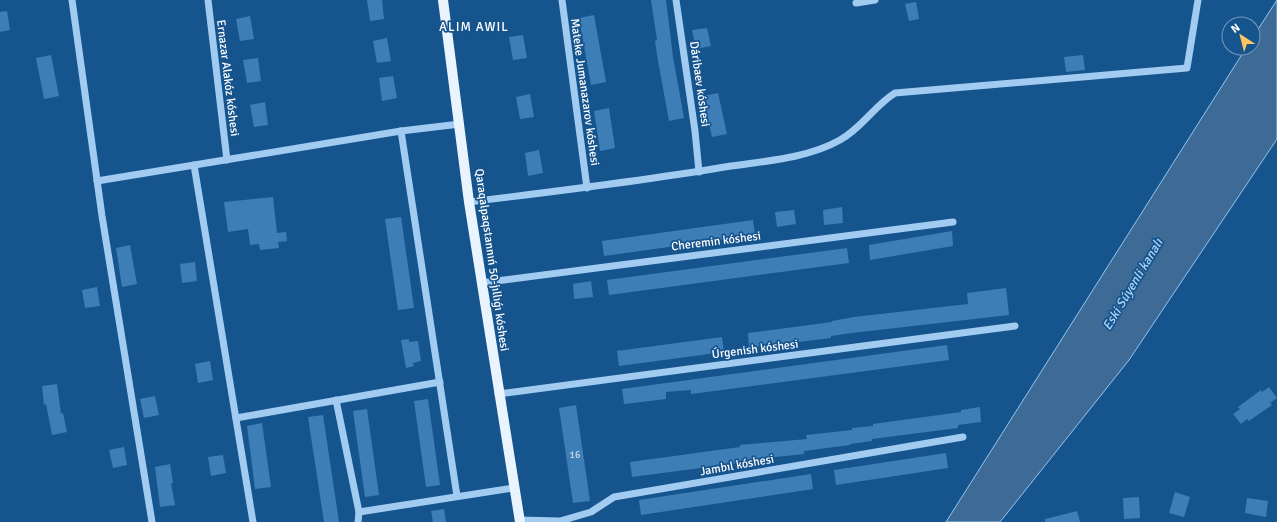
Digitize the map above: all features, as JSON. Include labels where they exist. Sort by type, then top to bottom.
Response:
[{"type":"main road","name":"Qaraqalpaqstannıń 50-jıllıǵı kóshesi","points":[[443,0],[469,202],[513,488],[520,521]]},
{"type":"street","points":[[72,0],[97,181],[152,522]]},
{"type":"street","name":"Ernazar Alakóz kóshesi","points":[[208,0],[227,160]]},
{"type":"street","name":"Mateke Jumanazarov kóshesi","points":[[562,0],[587,188]]},
{"type":"street","name":"Dáribaev kóshesi","points":[[676,0],[695,131],[699,172]]},
{"type":"street","points":[[856,3],[875,0]]},
{"type":"street","points":[[469,202],[587,188],[802,155],[840,140],[860,126],[883,100],[895,93],[1187,68],[1198,0]]},
{"type":"street","points":[[97,181],[401,131],[460,124]]},
{"type":"street","points":[[401,131],[457,496]]},
{"type":"street","points":[[194,165],[253,522]]},
{"type":"street","name":"Cheremin kóshesi","points":[[482,283],[953,222]]},
{"type":"street","name":"Úrgenish kóshesi","points":[[498,394],[1015,326]]},
{"type":"street","points":[[236,418],[440,382]]},
{"type":"street","points":[[336,400],[358,512],[358,522]]},
{"type":"street","name":"Jambıl kóshesi","points":[[520,521],[560,521],[590,512],[614,497],[963,437]]},
{"type":"street","points":[[358,512],[513,488]]},
{"type":"water","name":"Eski Súyenli kanalı","points":[[1277,0],[1277,139],[1129,360],[1000,522],[946,522],[1241,56],[1261,56],[1261,25]]},
{"type":"building","points":[[367,0],[382,0],[384,19],[370,21]]},
{"type":"building","points":[[651,0],[666,0],[673,57],[684,118],[669,121],[655,41],[657,40]]},
{"type":"building","points":[[916,2],[919,19],[909,21],[905,4]]},
{"type":"building","points":[[7,11],[10,30],[0,32],[0,12]]},
{"type":"building","points":[[594,15],[606,82],[591,85],[579,18]]},
{"type":"building","points":[[250,16],[254,39],[240,41],[236,19]]},
{"type":"building","points":[[707,28],[711,46],[696,49],[692,30]]},
{"type":"building","points":[[523,35],[527,58],[513,60],[509,37]]},
{"type":"building","points":[[387,38],[391,61],[377,63],[373,41]]},
{"type":"building","points":[[51,55],[59,96],[44,99],[36,58]]},
{"type":"building","points":[[1083,55],[1085,70],[1066,72],[1064,57]]},
{"type":"building","points":[[258,58],[261,81],[247,83],[243,60]]},
{"type":"building","points":[[393,76],[397,98],[382,101],[379,78]]},
{"type":"building","points":[[718,93],[727,134],[712,137],[703,96]]},
{"type":"building","points":[[530,94],[534,117],[520,119],[516,97]]},
{"type":"building","points":[[265,102],[268,125],[254,127],[250,105]]},
{"type":"building","points":[[609,108],[615,148],[600,151],[594,111]]},
{"type":"building","points":[[539,150],[543,173],[528,176],[525,153]]},
{"type":"building","points":[[273,197],[277,233],[286,232],[287,241],[278,242],[279,248],[260,250],[259,244],[250,245],[248,229],[228,232],[224,202]]},
{"type":"building","points":[[842,207],[843,223],[824,225],[823,210]]},
{"type":"building","points":[[794,210],[796,224],[777,227],[775,212]]},
{"type":"building","points":[[401,217],[414,308],[398,310],[385,219]]},
{"type":"building","points":[[753,220],[755,235],[604,256],[602,241]]},
{"type":"building","points":[[952,231],[953,246],[870,260],[869,245]]},
{"type":"building","points":[[130,245],[137,284],[122,287],[116,248]]},
{"type":"building","points":[[847,248],[849,263],[609,295],[607,280]]},
{"type":"building","points":[[195,262],[197,281],[182,283],[180,264]]},
{"type":"building","points":[[591,281],[593,297],[574,299],[573,284]]},
{"type":"building","points":[[97,287],[100,306],[85,308],[82,290]]},
{"type":"building","points":[[1006,288],[1009,315],[852,333],[831,336],[831,338],[749,348],[748,333],[832,322],[854,317],[968,304],[967,293]]},
{"type":"building","points":[[722,337],[724,352],[619,366],[617,351]]},
{"type":"building","points":[[409,339],[409,342],[418,341],[421,361],[413,363],[414,366],[406,368],[401,340]]},
{"type":"building","points":[[947,345],[949,360],[691,394],[691,390],[666,392],[666,399],[624,404],[622,389]]},
{"type":"building","points":[[210,361],[213,380],[198,383],[195,364]]},
{"type":"building","points":[[57,384],[61,414],[63,413],[67,432],[52,435],[46,404],[44,405],[42,386]]},
{"type":"building","points":[[1269,387],[1277,398],[1270,403],[1272,405],[1249,421],[1247,419],[1241,424],[1233,414],[1240,409],[1238,407],[1261,390],[1262,392]]},
{"type":"building","points":[[155,396],[159,415],[144,418],[140,399]]},
{"type":"building","points":[[428,399],[440,485],[426,487],[414,401]]},
{"type":"building","points":[[576,405],[590,501],[573,503],[559,408]]},
{"type":"building","points":[[980,407],[981,422],[958,425],[958,428],[872,439],[872,441],[850,445],[804,451],[804,454],[739,461],[739,463],[632,477],[630,462],[740,447],[740,445],[807,439],[806,435],[852,430],[852,428],[873,426],[873,424],[961,412],[961,410]]},
{"type":"building","points":[[367,409],[379,495],[365,497],[353,411]]},
{"type":"building","points":[[323,415],[339,522],[324,522],[308,417]]},
{"type":"building","points":[[262,423],[271,487],[255,489],[247,426]]},
{"type":"building","points":[[124,447],[127,465],[113,468],[109,450]]},
{"type":"building","points":[[946,453],[948,468],[836,485],[834,470]]},
{"type":"building","points":[[223,455],[226,473],[211,476],[208,457]]},
{"type":"building","points":[[170,464],[173,483],[171,483],[175,505],[160,507],[155,467]]},
{"type":"building","points":[[811,474],[813,489],[641,515],[639,500]]},
{"type":"building","points":[[1175,492],[1190,497],[1184,517],[1169,513]]},
{"type":"building","points":[[1139,497],[1140,518],[1124,519],[1123,498]]},
{"type":"building","points":[[1247,498],[1268,501],[1266,517],[1245,513]]},
{"type":"building","points":[[444,509],[446,522],[433,522],[431,511]]},
{"type":"building","points":[[1077,511],[1080,522],[1045,522],[1045,519]]},
{"type":"district","name":"ALIM AWIL","points":[[474,26]]}]
